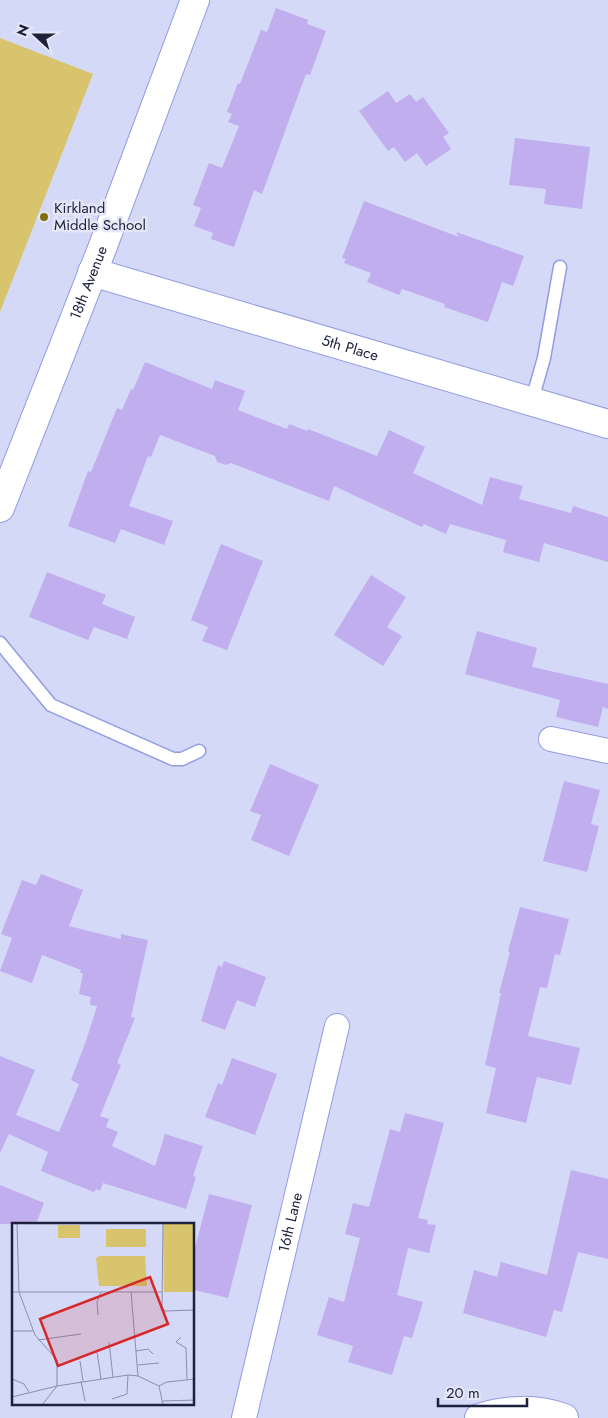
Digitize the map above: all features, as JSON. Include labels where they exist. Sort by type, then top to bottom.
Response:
[{"type":"street","name":"18th Avenue","points":[[0,508],[196,0]]},
{"type":"street","name":"5th Place","points":[[92,272],[532,400],[608,424]]},
{"type":"street","points":[[551,739],[608,751]]},
{"type":"street","name":"16th Lane","points":[[244,1418],[337,1026]]},
{"type":"street","points":[[479,1418],[492,1414],[536,1410],[564,1418]]},
{"type":"lane","points":[[532,400],[544,358],[560,267]]},
{"type":"lane","points":[[0,643],[51,705],[173,759],[182,759],[199,752]]},
{"type":"shaded area","points":[[0,38],[93,74],[0,312]]},
{"type":"building","points":[[276,8],[308,20],[307,24],[326,31],[310,75],[306,74],[262,194],[254,190],[234,247],[211,239],[213,233],[194,226],[201,208],[193,205],[209,163],[222,168],[239,126],[228,122],[232,114],[227,112],[261,30],[267,32]]},
{"type":"building","points":[[388,91],[396,103],[410,94],[416,102],[423,97],[449,133],[443,137],[451,149],[426,166],[417,153],[405,162],[394,147],[388,151],[359,111]]},
{"type":"building","points":[[515,138],[590,147],[582,209],[544,204],[546,189],[509,185]]},
{"type":"building","points":[[364,201],[459,237],[456,232],[524,256],[513,286],[502,282],[488,322],[444,307],[445,304],[402,289],[399,295],[367,282],[371,273],[344,263],[346,259],[342,258]]},
{"type":"building","points":[[145,362],[212,389],[215,380],[245,391],[238,410],[287,429],[289,424],[307,431],[308,429],[377,456],[389,430],[425,447],[413,473],[482,505],[490,477],[523,486],[519,499],[571,513],[573,506],[608,517],[608,562],[544,543],[539,562],[503,552],[506,540],[450,524],[446,534],[424,524],[422,527],[334,486],[329,501],[231,463],[226,465],[217,462],[215,456],[160,435],[151,457],[148,456],[129,506],[173,521],[164,545],[121,529],[115,543],[68,526],[88,471],[91,472],[117,408],[122,410]]},
{"type":"building","points":[[221,544],[263,561],[227,650],[202,641],[208,627],[191,620]]},
{"type":"building","points":[[47,572],[106,595],[102,604],[135,617],[127,639],[94,627],[88,640],[29,617]]},
{"type":"building","points":[[371,575],[406,597],[387,627],[402,636],[383,666],[334,635]]},
{"type":"building","points":[[477,631],[537,648],[532,667],[608,684],[608,709],[603,707],[598,727],[556,717],[560,700],[465,674]]},
{"type":"building","points":[[270,764],[319,785],[289,856],[251,840],[261,815],[250,811]]},
{"type":"building","points":[[564,781],[600,790],[591,824],[599,826],[587,872],[543,861]]},
{"type":"building","points":[[41,874],[83,890],[69,926],[121,939],[121,934],[148,940],[131,1017],[135,1018],[117,1063],[121,1065],[100,1116],[109,1119],[106,1127],[118,1132],[112,1146],[155,1166],[165,1134],[203,1146],[193,1176],[196,1177],[186,1209],[103,1183],[100,1191],[96,1189],[94,1192],[41,1171],[48,1152],[9,1134],[0,1153],[0,1056],[35,1070],[16,1115],[59,1132],[79,1084],[71,1080],[97,1006],[90,1005],[91,997],[79,994],[83,973],[80,973],[81,970],[42,955],[32,983],[0,971],[12,938],[1,934],[22,880],[36,885]]},
{"type":"building","points":[[520,907],[569,919],[560,955],[555,954],[547,988],[540,987],[528,1036],[580,1048],[571,1085],[537,1077],[526,1123],[486,1113],[496,1068],[485,1065],[501,993],[499,993],[510,952],[508,951]]},
{"type":"building","points":[[224,961],[266,977],[255,1007],[237,1000],[225,1030],[201,1021],[218,965],[222,967]]},
{"type":"building","points":[[232,1058],[277,1074],[255,1135],[205,1117],[218,1083],[222,1085]]},
{"type":"building","points":[[405,1113],[444,1123],[418,1218],[428,1220],[427,1224],[436,1225],[429,1253],[408,1248],[397,1295],[423,1302],[412,1338],[404,1336],[392,1375],[348,1362],[353,1346],[317,1335],[329,1297],[344,1302],[360,1238],[345,1234],[353,1203],[369,1207],[390,1129],[400,1132]]},
{"type":"building","points":[[571,1170],[608,1179],[608,1259],[578,1252],[562,1312],[554,1310],[546,1337],[463,1313],[474,1270],[497,1277],[501,1262],[547,1275]]},
{"type":"building","points":[[0,1185],[44,1203],[36,1223],[0,1224]]},
{"type":"building","points":[[209,1194],[252,1205],[228,1298],[195,1290],[195,1248]]},
{"type":"place","name":"Kirkland Middle School","points":[[44,217]]}]
